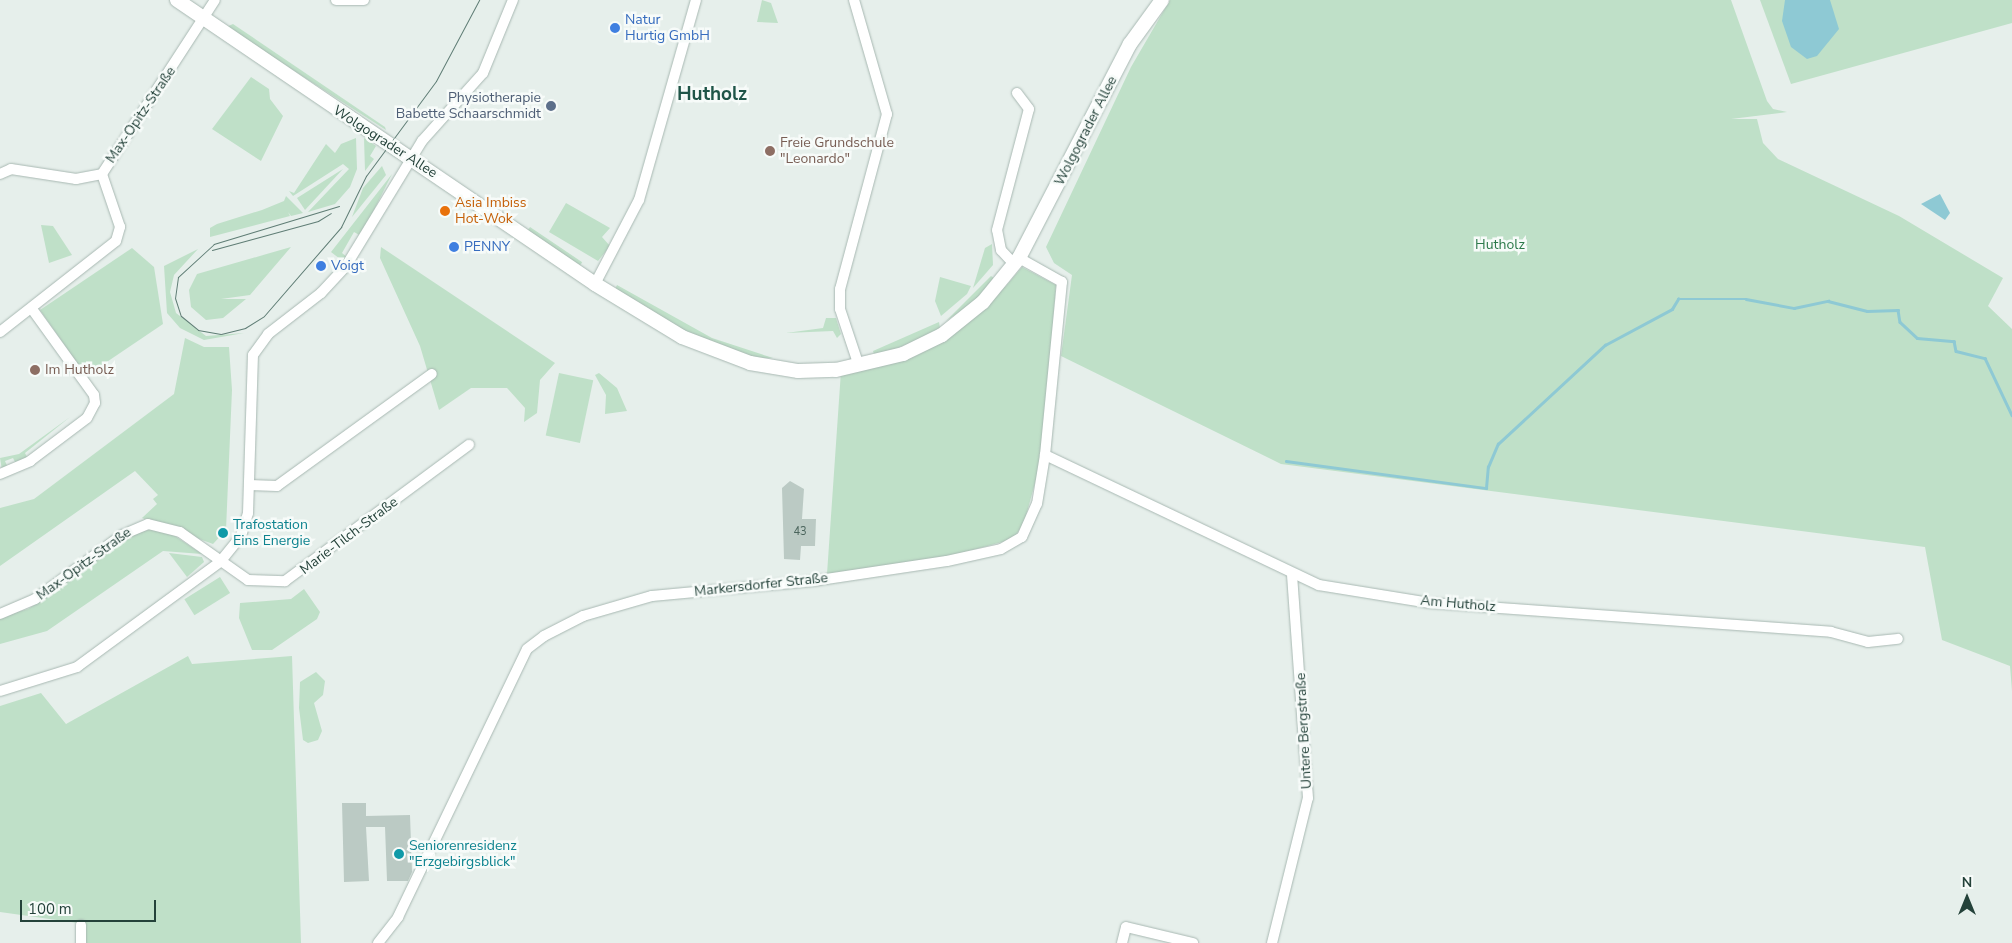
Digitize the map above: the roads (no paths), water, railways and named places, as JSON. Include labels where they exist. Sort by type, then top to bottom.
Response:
[{"type":"main road","name":"Wolgograder Allee","points":[[177,0],[595,284],[682,337],[723,355],[798,371],[859,366],[903,354],[942,335],[983,302],[1017,261],[1130,44],[1162,0]]},
{"type":"street","name":"Max-Opitz-Straße","points":[[0,174],[11,169],[76,179],[102,174],[215,0]]},
{"type":"street","points":[[339,1],[364,0]]},
{"type":"street","points":[[0,691],[77,667],[220,562],[242,536],[249,486],[253,355],[268,334],[321,293],[346,266],[412,159],[482,73],[513,0]]},
{"type":"street","points":[[595,284],[639,200],[696,0]]},
{"type":"street","points":[[854,0],[887,114],[840,289],[840,309],[859,366]]},
{"type":"street","points":[[1017,93],[1029,109],[997,230],[1001,250],[1017,261]]},
{"type":"street","points":[[0,332],[32,309],[116,241],[120,228],[102,174]]},
{"type":"street","name":"Markersdorfer Straße","points":[[378,943],[398,917],[527,649],[544,636],[582,616],[652,596],[813,580],[1001,549],[1028,528],[1046,455],[1062,282],[1017,261]]},
{"type":"street","points":[[0,474],[30,461],[87,418],[96,403],[94,395],[32,309]]},
{"type":"street","points":[[249,486],[277,486],[432,374]]},
{"type":"street","name":"Marie-Tilch-Straße","points":[[220,562],[259,584],[285,581],[470,445]]},
{"type":"street","name":"Am Hutholz","points":[[1046,455],[1292,576],[1318,585],[1430,603],[1831,632],[1868,642],[1898,639]]},
{"type":"street","name":"Max-Opitz-Straße","points":[[0,614],[35,600],[122,535],[148,524],[180,532],[220,562]]},
{"type":"street","name":"Untere Bergstraße","points":[[1272,943],[1308,798],[1292,576]]},
{"type":"street","points":[[81,925],[81,943]]},
{"type":"street","points":[[1122,943],[1126,927],[1193,943]]},
{"type":"water","points":[[1785,0],[1830,0],[1839,29],[1817,56],[1807,59],[1791,47],[1782,21]]},
{"type":"water","points":[[1940,194],[1950,213],[1945,220],[1921,204]]},
{"type":"waterway","points":[[1286,461],[1486,488],[1488,467],[1498,444],[1605,345],[1672,309],[1678,299],[1746,299],[1794,308],[1828,301],[1867,311],[1898,310],[1900,322],[1917,338],[1954,341],[1956,351],[1985,358],[2012,415]]},
{"type":"tram line","points":[[339,206],[214,244],[178,277],[175,298],[181,316],[198,330],[221,334],[245,328],[264,316],[341,227],[366,176],[436,81],[479,0]]},
{"type":"tram line","points":[[212,250],[318,221],[331,213]]},
{"type":"place","name":"Natur Hurtig GmbH","points":[[615,28]]},
{"type":"place","name":"Physiotherapie Babette Schaarschmidt","points":[[551,106]]},
{"type":"place","name":"Freie Grundschule \"Leonardo\"","points":[[770,151]]},
{"type":"place","name":"Asia Imbiss Hot-Wok","points":[[445,211]]},
{"type":"place","name":"PENNY","points":[[454,247]]},
{"type":"place","name":"Voigt","points":[[321,266]]},
{"type":"place","name":"Im Hutholz","points":[[35,370]]},
{"type":"place","name":"Trafostation Eins Energie","points":[[223,533]]},
{"type":"place","name":"Seniorenresidenz \"Erzgebirgsblick\"","points":[[399,854]]},
{"type":"district","name":"Hutholz","points":[[712,95]]}]
